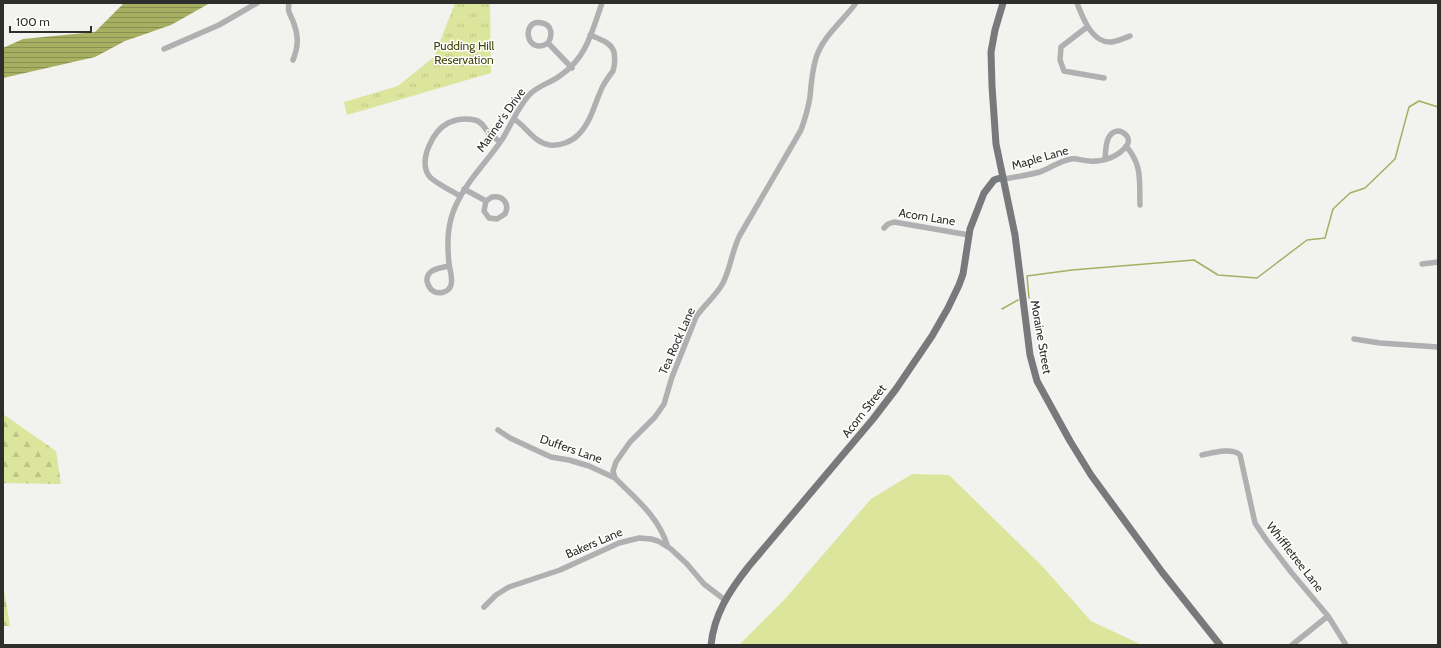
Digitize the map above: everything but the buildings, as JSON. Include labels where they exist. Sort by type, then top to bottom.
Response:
[{"type":"main road","name":"Moraine Street","points":[[1003,3],[993,43],[991,66],[996,144],[1015,235],[1030,355],[1038,381],[1090,476],[1162,572],[1220,645]]},
{"type":"main road","name":"Acorn Street","points":[[711,645],[714,626],[725,600],[749,566],[873,419],[896,389],[932,336],[959,285],[963,274],[972,223],[988,186],[994,180],[1003,178]]},
{"type":"street","points":[[164,49],[219,25],[257,3]]},
{"type":"street","points":[[289,3],[288,11],[294,22],[298,48],[293,60]]},
{"type":"street","name":"Mariner's Drive","points":[[449,266],[436,268],[429,274],[427,279],[428,284],[433,291],[438,293],[443,292],[448,290],[451,285],[447,246],[448,234],[453,211],[464,189],[500,142],[522,104],[536,89],[572,68],[585,50],[602,3]]},
{"type":"street","name":"Tea Rock Lane","points":[[615,478],[613,470],[616,462],[630,442],[655,417],[664,404],[672,376],[696,317],[721,287],[728,273],[735,244],[801,130],[807,114],[816,57],[820,48],[856,3]]},
{"type":"street","points":[[1077,3],[1087,27],[1099,38],[1111,42],[1130,36]]},
{"type":"street","points":[[539,22],[546,24],[550,28],[552,32],[548,43],[538,46],[529,39],[529,28],[533,24],[539,22]]},
{"type":"street","points":[[1087,27],[1061,47],[1060,60],[1064,71],[1104,78]]},
{"type":"street","points":[[514,119],[520,123],[536,140],[549,145],[563,144],[572,140],[578,135],[587,123],[604,84],[613,70],[614,64],[614,51],[610,46],[606,42],[590,35]]},
{"type":"street","points":[[548,43],[572,68]]},
{"type":"street","points":[[460,196],[432,179],[428,174],[426,168],[426,154],[438,132],[446,124],[454,121],[468,119],[476,120],[500,142]]},
{"type":"street","points":[[1105,159],[1108,138],[1111,134],[1116,131],[1126,134],[1129,140],[1126,146],[1133,154],[1139,166],[1140,205]]},
{"type":"street","name":"Maple Lane","points":[[1003,178],[1041,171],[1071,159],[1089,161],[1105,159],[1118,154],[1126,146]]},
{"type":"street","points":[[464,189],[486,202]]},
{"type":"street","points":[[492,197],[501,197],[507,205],[505,214],[497,219],[489,218],[484,211],[486,202],[492,197]]},
{"type":"street","name":"Acorn Lane","points":[[884,228],[888,224],[894,222],[969,235]]},
{"type":"street","points":[[1422,264],[1438,262]]},
{"type":"street","points":[[1354,339],[1380,343],[1438,347]]},
{"type":"street","name":"Duffers Lane","points":[[498,430],[510,438],[551,457],[590,466],[615,478]]},
{"type":"street","name":"Whiffletree Lane","points":[[1202,455],[1230,451],[1237,452],[1241,460],[1255,523],[1291,572],[1328,616],[1346,645]]},
{"type":"street","points":[[615,478],[651,513],[664,536],[668,547]]},
{"type":"street","name":"Bakers Lane","points":[[484,607],[496,595],[509,587],[560,570],[613,546],[639,538],[651,539],[668,547],[682,559],[704,584],[725,600]]},
{"type":"street","points":[[1292,645],[1328,616]]},
{"type":"green space","name":"Pudding Hill Reservation","points":[[455,3],[490,3],[491,73],[347,115],[344,102],[398,86],[434,57]]},
{"type":"green space","points":[[3,414],[56,451],[61,484],[3,483]]},
{"type":"green space","points":[[912,474],[949,475],[1042,566],[1091,621],[1142,645],[739,645],[784,600],[871,499]]},
{"type":"green space","points":[[3,584],[10,626],[3,626]]},
{"type":"shaded area","points":[[124,3],[210,3],[171,25],[125,41],[95,57],[3,78],[3,48],[23,39],[95,32]]},
{"type":"waterway","points":[[1029,298],[1027,276],[1072,270],[1194,260],[1218,275],[1257,278],[1307,240],[1325,238],[1333,209],[1350,193],[1365,188],[1395,159],[1409,107],[1419,101],[1438,107]]},
{"type":"waterway","points":[[1002,309],[1018,300]]}]
